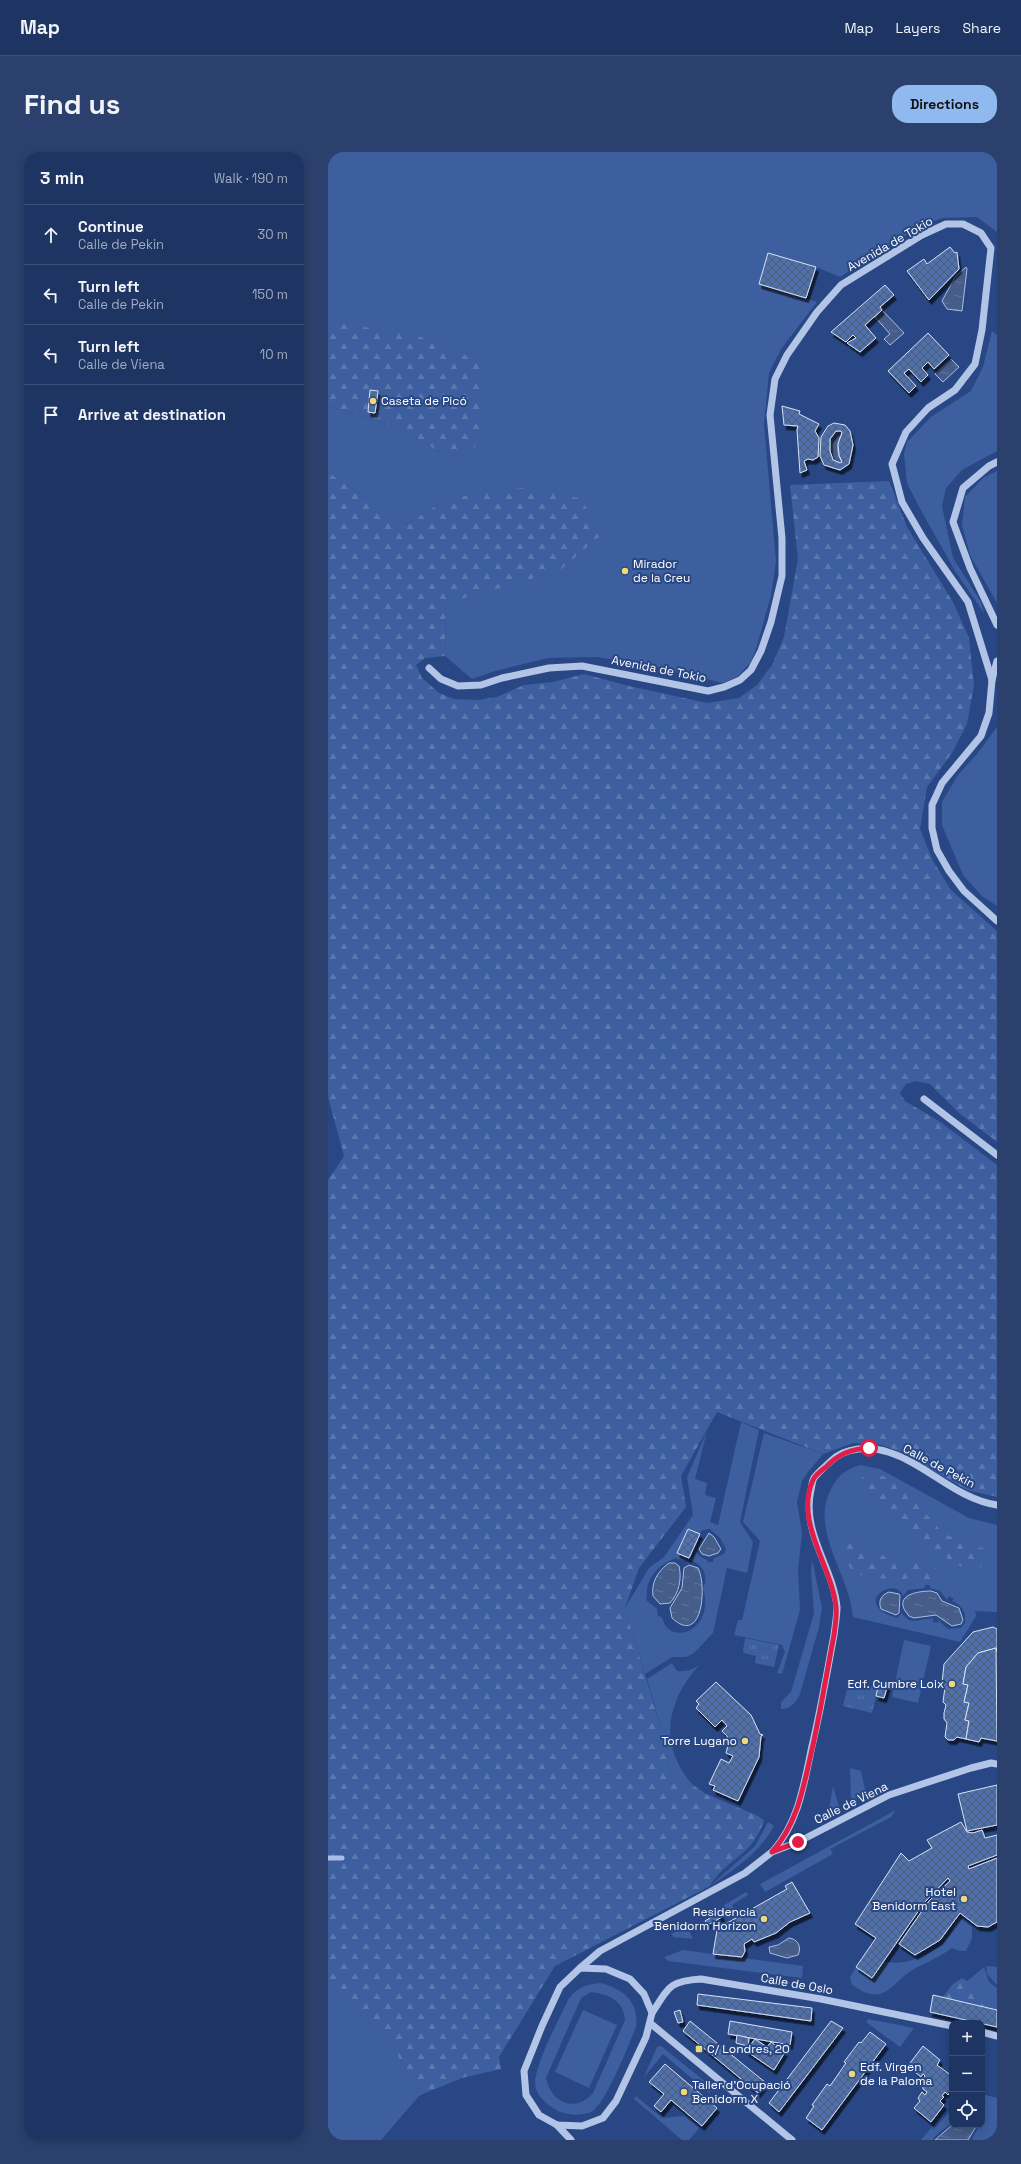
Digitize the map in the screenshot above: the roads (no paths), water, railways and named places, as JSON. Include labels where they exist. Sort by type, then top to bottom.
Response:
[{"type":"street","name":"Avenida de Tokio","points":[[429,668],[441,679],[458,686],[481,685],[502,678],[549,668],[582,666],[708,691],[724,688],[740,680],[751,670],[761,651],[771,622],[782,576],[782,538],[770,415],[775,379],[787,356],[817,312],[841,285],[922,235],[946,224],[964,224],[981,233],[994,247],[982,330],[975,364],[955,390],[928,408],[906,432],[892,464],[902,502],[923,538],[968,602],[992,680],[989,713],[981,736],[942,783],[932,805],[932,828],[938,850],[949,871],[964,891],[997,921]]},
{"type":"street","points":[[997,462],[989,466],[963,488],[953,522],[970,568],[997,625]]},
{"type":"street","points":[[992,680],[997,661]]},
{"type":"street","points":[[924,1099],[997,1155]]},
{"type":"street","name":"Calle de Pekin","points":[[772,1852],[782,1841],[790,1827],[801,1797],[834,1635],[836,1607],[809,1518],[809,1497],[813,1479],[836,1456],[855,1449],[869,1448],[888,1452],[916,1465],[953,1488],[978,1500],[997,1505]]},
{"type":"street","name":"Calle de Viena","points":[[580,1968],[600,1951],[745,1873],[772,1852],[798,1842],[889,1795],[971,1768],[991,1763],[997,1764]]},
{"type":"street","points":[[557,2125],[582,2126],[603,2118],[616,2101],[646,2037],[652,2012],[644,1994],[630,1979],[606,1969],[580,1968],[560,1987],[524,2070],[526,2095],[539,2115],[557,2125],[571,2140]]},
{"type":"street","name":"Calle de Oslo","points":[[652,2012],[669,1988],[682,1980],[701,1979],[821,1999],[949,2025]]},
{"type":"street","points":[[650,2023],[792,2140]]},
{"type":"street","points":[[985,2033],[997,2036]]},
{"type":"water","points":[[966,267],[962,311],[947,309],[942,301],[955,277]]},
{"type":"water","points":[[882,310],[904,333],[890,345],[884,339],[890,334],[875,317]]},
{"type":"water","points":[[951,359],[959,367],[943,382],[935,374]]},
{"type":"water","points":[[836,431],[841,431],[842,433],[838,448],[842,462],[840,463],[833,460],[829,449],[831,437]]},
{"type":"water","points":[[709,1533],[714,1537],[721,1549],[718,1553],[709,1556],[702,1554],[699,1549]]},
{"type":"water","points":[[669,1563],[675,1563],[679,1566],[679,1586],[676,1595],[670,1603],[660,1604],[653,1596],[653,1586],[656,1577]]},
{"type":"water","points":[[689,1565],[698,1568],[701,1576],[702,1599],[700,1610],[696,1619],[690,1625],[682,1625],[672,1618],[670,1608],[682,1588],[684,1568]]},
{"type":"water","points":[[931,1591],[937,1593],[942,1601],[959,1608],[963,1620],[961,1624],[952,1626],[936,1615],[914,1618],[909,1616],[904,1609],[904,1599],[919,1592]]},
{"type":"water","points":[[889,1592],[899,1594],[900,1596],[899,1613],[896,1615],[881,1609],[881,1599]]},
{"type":"water","points":[[789,1938],[797,1942],[800,1949],[798,1955],[787,1958],[770,1953],[769,1947],[778,1945]]},
{"type":"water","points":[[949,2128],[975,2128],[968,2140],[935,2140]]},
{"type":"waterway","points":[[328,1858],[342,1858]]},
{"type":"place","name":"Caseta de Picó","points":[[373,401]]},
{"type":"place","name":"Mirador de la Creu","points":[[625,571]]},
{"type":"place","name":"Edf. Cumbre Loix","points":[[952,1684]]},
{"type":"place","name":"Torre Lugano","points":[[745,1741]]},
{"type":"place","name":"Hotel Benidorm East","points":[[964,1899]]},
{"type":"place","name":"Residencia Benidorm Horizon","points":[[764,1919]]},
{"type":"place","name":"C/ Londres, 20","points":[[699,2049]]},
{"type":"place","name":"Edf. Virgen de la Paloma","points":[[852,2074]]},
{"type":"place","name":"Taller d'Ocupació Benidorm X","points":[[684,2092]]}]
